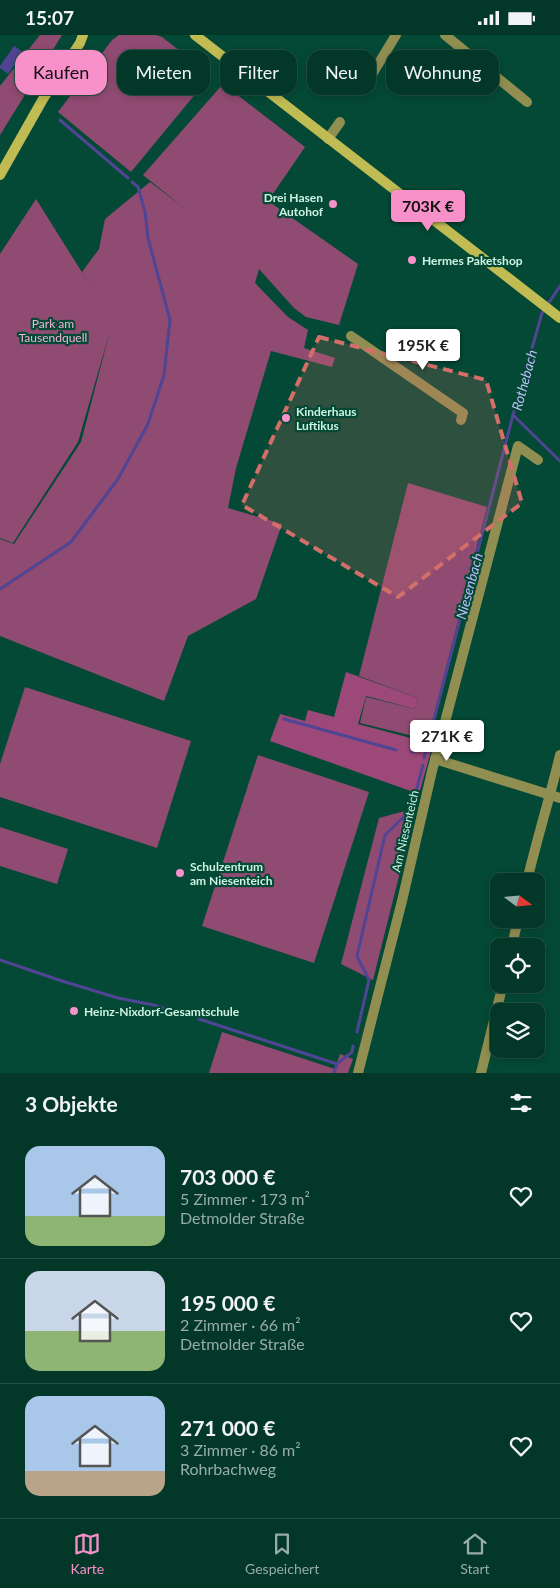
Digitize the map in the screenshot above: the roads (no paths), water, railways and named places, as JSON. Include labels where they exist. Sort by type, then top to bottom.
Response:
[{"type":"main road","points":[[0,175],[43,99],[82,39],[90,35]]},
{"type":"main road","points":[[195,35],[560,318]]},
{"type":"street","points":[[376,67],[396,35]]},
{"type":"street","points":[[445,35],[527,102]]},
{"type":"street","points":[[328,139],[340,122]]},
{"type":"street","points":[[352,336],[463,413],[461,420]]},
{"type":"street","name":"Am Niesenteich","points":[[358,1073],[402,901],[435,759],[518,446],[538,459]]},
{"type":"street","points":[[529,873],[540,828],[555,797],[560,755]]},
{"type":"street","points":[[435,759],[555,797]]},
{"type":"street","points":[[482,1073],[501,993]]},
{"type":"waterway","points":[[60,120],[128,178]]},
{"type":"waterway","points":[[0,589],[71,542],[118,479],[148,424],[164,375],[170,320],[148,238],[145,212],[138,187],[132,182]]},
{"type":"waterway","name":"Niesenbach","points":[[424,758],[513,415],[542,313],[560,286]]},
{"type":"waterway","name":"Rothebach","points":[[513,415],[560,461]]},
{"type":"waterway","points":[[284,719],[396,750]]},
{"type":"waterway","points":[[412,752],[427,747]]},
{"type":"waterway","name":"Niesenbach","points":[[415,795],[423,765]]},
{"type":"waterway","name":"Niesenbach","points":[[357,1032],[369,980],[357,956],[385,835],[411,810],[413,802]]},
{"type":"waterway","points":[[0,960],[118,998],[154,1005],[191,1017]]},
{"type":"waterway","points":[[199,1019],[337,1064]]},
{"type":"waterway","name":"Niesenbach","points":[[334,1073],[337,1064],[352,1052],[353,1046]]},
{"type":"place","name":"Drei Hasen Autohof","points":[[333,204]]},
{"type":"place","name":"Hermes Paketshop","points":[[412,260]]},
{"type":"place","name":"Kinderhaus Luftikus","points":[[286,418]]},
{"type":"place","name":"Schulzentrum am Niesenteich","points":[[180,873]]},
{"type":"place","name":"Heinz-Nixdorf-Gesamtschule","points":[[74,1011]]},
{"type":"park label","name":"Park am Tausendquell","points":[[53,330]]}]
